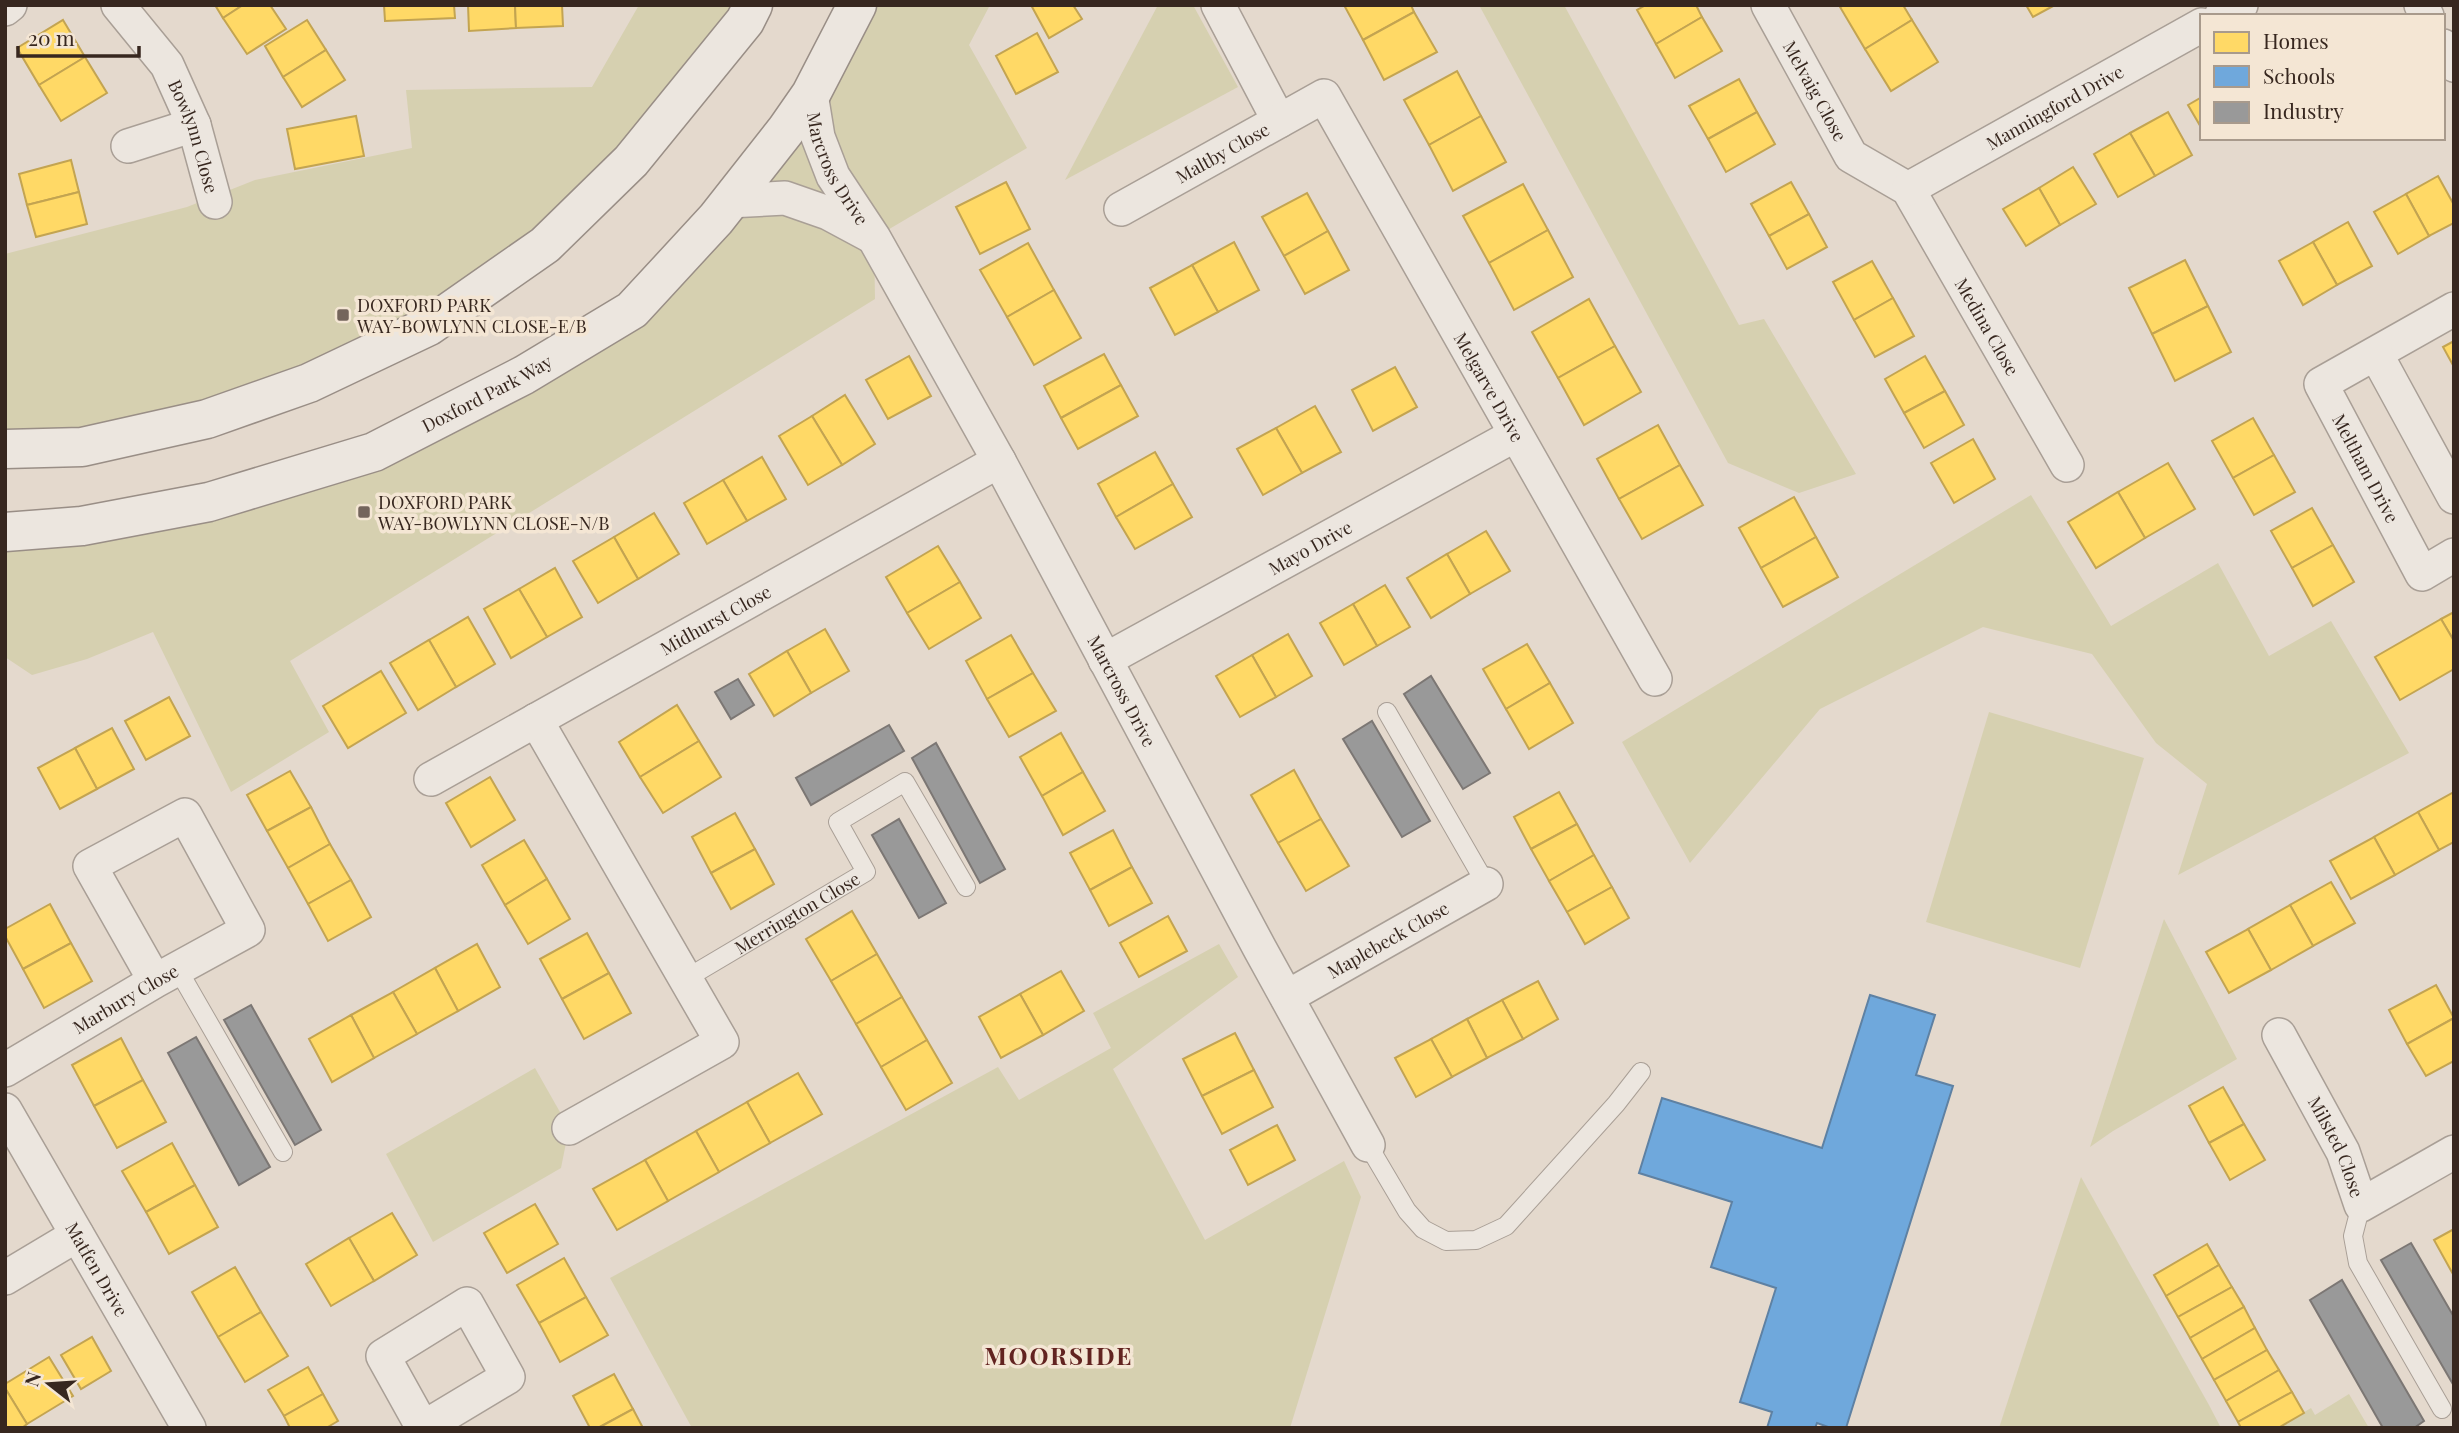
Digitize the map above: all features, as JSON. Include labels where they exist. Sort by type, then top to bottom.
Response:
[{"type":"main road","points":[[5,449],[82,447],[207,419],[309,383],[429,326],[545,245],[631,161],[745,21],[753,5]]},
{"type":"main road","name":"Doxford Park Way","points":[[5,532],[82,526],[209,502],[374,452],[524,375],[632,310],[716,219],[811,94],[857,5]]},
{"type":"street","points":[[5,9],[10,5]]},
{"type":"street","name":"Bowlynn Close","points":[[118,5],[167,65],[194,125],[215,202]]},
{"type":"street","points":[[1218,5],[1279,121]]},
{"type":"street","name":"Melvaig Close","points":[[1768,5],[1851,156],[1908,189]]},
{"type":"street","points":[[2190,5],[2200,24]]},
{"type":"street","points":[[2225,14],[2241,5]]},
{"type":"street","name":"Manningford Drive","points":[[1908,189],[2200,27]]},
{"type":"street","points":[[2445,49],[2454,65]]},
{"type":"street","name":"Marcross Drive","points":[[811,94],[818,137],[833,176],[874,238],[999,461],[1368,1145]]},
{"type":"street","name":"Maltby Close","points":[[1121,209],[1324,96]]},
{"type":"street","name":"Melgarve Drive","points":[[1324,96],[1655,679]]},
{"type":"street","points":[[128,146],[194,125]]},
{"type":"street","name":"Medina Close","points":[[1908,189],[2067,465]]},
{"type":"street","name":"Marcross Drive","points":[[729,201],[785,198],[828,213],[874,238]]},
{"type":"street","name":"Meltham Drive","points":[[2454,309],[2321,384],[2422,574],[2454,555]]},
{"type":"street","points":[[2376,354],[2454,497]]},
{"type":"street","name":"Mayo Drive","points":[[1105,660],[1515,435]]},
{"type":"street","name":"Midhurst Close","points":[[431,779],[999,461]]},
{"type":"street","points":[[536,719],[722,1042],[569,1128]]},
{"type":"street","name":"Marbury Close","points":[[5,1070],[166,974],[248,930],[185,815],[90,866],[166,974]]},
{"type":"street","name":"Maplebeck Close","points":[[1287,997],[1486,884]]},
{"type":"street","name":"Milsted Close","points":[[2279,1035],[2343,1152],[2361,1205],[2454,1152]]},
{"type":"street","name":"Matfen Drive","points":[[5,1110],[189,1428]]},
{"type":"street","points":[[5,1278],[77,1235]]},
{"type":"lane","points":[[1387,712],[1486,884]]},
{"type":"lane","name":"Merrington Close","points":[[687,978],[866,872],[838,822],[905,782],[966,887]]},
{"type":"lane","points":[[166,974],[283,1152]]},
{"type":"lane","points":[[1368,1145],[1407,1210],[1423,1228],[1446,1241],[1476,1240],[1506,1226],[1642,1072]]},
{"type":"lane","points":[[2361,1205],[2353,1236],[2358,1263],[2442,1409]]},
{"type":"shaded area","points":[[639,5],[753,5],[545,245],[309,383],[5,449],[5,254],[187,207],[255,180],[412,148],[406,90],[592,87]]},
{"type":"shaded area","points":[[857,5],[990,5],[969,45],[1027,148],[874,238],[875,299],[290,661],[329,732],[231,792],[153,632],[87,659],[32,675],[5,657],[5,532],[374,452],[632,310]]},
{"type":"shaded area","points":[[1158,5],[1193,5],[1238,87],[1065,180]]},
{"type":"shaded area","points":[[1479,5],[1564,5],[1739,325],[1764,319],[1856,474],[1799,493],[1728,463]]},
{"type":"shaded area","points":[[2031,495],[2111,626],[2218,563],[2269,656],[2331,621],[2409,753],[2178,875],[2207,784],[2156,743],[2092,654],[1983,627],[1820,709],[1690,863],[1622,742]]},
{"type":"shaded area","points":[[1989,712],[2144,758],[2080,968],[1926,922]]},
{"type":"shaded area","points":[[2164,919],[2237,1059],[2090,1147]]},
{"type":"shaded area","points":[[1219,944],[1238,977],[1113,1069],[1205,1240],[1344,1161],[1361,1197],[1290,1428],[692,1428],[610,1278],[998,1067],[1019,1100],[1111,1048],[1093,1013]]},
{"type":"shaded area","points":[[535,1068],[569,1128],[561,1168],[433,1242],[386,1154]]},
{"type":"shaded area","points":[[2081,1177],[2209,1405],[2221,1428],[1999,1428]]},
{"type":"shaded area","points":[[2349,1394],[2369,1428],[2278,1428],[2311,1408],[2315,1415]]},
{"type":"building: Homes","points":[[215,5],[243,5],[223,18]]},
{"type":"building: Homes","points":[[243,5],[270,5],[286,29],[247,54],[223,18]]},
{"type":"building: Homes","points":[[384,5],[454,5],[455,18],[385,21]]},
{"type":"building: Homes","points":[[468,5],[515,5],[516,28],[469,31]]},
{"type":"building: Homes","points":[[515,5],[562,5],[563,26],[516,28]]},
{"type":"building: Homes","points":[[1031,5],[1073,5],[1082,19],[1049,38]]},
{"type":"building: Homes","points":[[1344,5],[1411,5],[1414,12],[1363,40]]},
{"type":"building: Homes","points":[[1646,5],[1696,5],[1702,17],[1656,44],[1637,10]]},
{"type":"building: Homes","points":[[1903,5],[1912,20],[1865,49],[1840,7]]},
{"type":"building: Homes","points":[[2026,5],[2055,5],[2033,17]]},
{"type":"building: Homes","points":[[1414,12],[1437,52],[1384,80],[1363,40]]},
{"type":"building: Homes","points":[[1702,17],[1722,51],[1675,78],[1656,44]]},
{"type":"building: Homes","points":[[63,20],[85,57],[39,85],[17,48]]},
{"type":"building: Homes","points":[[307,20],[326,50],[283,77],[265,46]]},
{"type":"building: Homes","points":[[1912,20],[1938,62],[1891,91],[1865,49]]},
{"type":"building: Homes","points":[[1037,33],[1058,72],[1016,94],[996,56]]},
{"type":"building: Homes","points":[[326,50],[345,80],[302,107],[283,77]]},
{"type":"building: Homes","points":[[85,57],[107,93],[61,121],[39,85]]},
{"type":"building: Homes","points":[[1457,71],[1481,116],[1429,145],[1404,100]]},
{"type":"building: Homes","points":[[1739,79],[1757,112],[1708,139],[1689,106]]},
{"type":"building: Homes","points":[[2200,98],[2200,126],[2188,105]]},
{"type":"building: Homes","points":[[1757,112],[1775,144],[1726,172],[1708,139]]},
{"type":"building: Homes","points":[[2168,112],[2192,155],[2155,176],[2130,133]]},
{"type":"building: Homes","points":[[356,116],[364,156],[295,169],[287,129]]},
{"type":"building: Homes","points":[[1481,116],[1506,162],[1453,191],[1429,145]]},
{"type":"building: Homes","points":[[2130,133],[2155,176],[2118,197],[2094,154]]},
{"type":"building: Homes","points":[[71,160],[79,192],[27,205],[19,174]]},
{"type":"building: Homes","points":[[2073,167],[2096,204],[2060,225],[2039,188]]},
{"type":"building: Homes","points":[[2438,176],[2454,205],[2454,223],[2429,236],[2406,194]]},
{"type":"building: Homes","points":[[1006,182],[1030,229],[980,254],[956,207]]},
{"type":"building: Homes","points":[[1791,182],[1809,214],[1769,236],[1751,204]]},
{"type":"building: Homes","points":[[1523,184],[1548,230],[1489,263],[1463,216]]},
{"type":"building: Homes","points":[[2039,188],[2060,225],[2026,246],[2003,209]]},
{"type":"building: Homes","points":[[79,192],[87,224],[36,237],[27,205]]},
{"type":"building: Homes","points":[[1307,193],[1328,231],[1284,256],[1262,217]]},
{"type":"building: Homes","points":[[2406,194],[2429,236],[2398,254],[2374,212]]},
{"type":"building: Homes","points":[[1809,214],[1827,247],[1787,269],[1769,236]]},
{"type":"building: Homes","points":[[2348,222],[2372,266],[2337,285],[2313,242]]},
{"type":"building: Homes","points":[[1548,230],[1573,277],[1514,310],[1489,263]]},
{"type":"building: Homes","points":[[1328,231],[1349,270],[1305,294],[1284,256]]},
{"type":"building: Homes","points":[[1234,242],[1259,290],[1218,312],[1192,265]]},
{"type":"building: Homes","points":[[2313,242],[2337,285],[2303,305],[2279,261]]},
{"type":"building: Homes","points":[[1028,243],[1054,290],[1007,317],[980,270]]},
{"type":"building: Homes","points":[[2185,260],[2208,306],[2152,334],[2129,288]]},
{"type":"building: Homes","points":[[1872,261],[1893,298],[1854,320],[1833,282]]},
{"type":"building: Homes","points":[[1192,265],[1218,312],[1175,335],[1150,288]]},
{"type":"building: Homes","points":[[1054,290],[1081,338],[1034,365],[1007,317]]},
{"type":"building: Homes","points":[[1893,298],[1914,336],[1875,357],[1854,320]]},
{"type":"building: Homes","points":[[1589,299],[1615,346],[1558,378],[1532,332]]},
{"type":"building: Homes","points":[[2208,306],[2231,352],[2175,381],[2152,334]]},
{"type":"building: Homes","points":[[2454,341],[2454,367],[2443,347]]},
{"type":"building: Homes","points":[[1615,346],[1641,392],[1584,425],[1558,378]]},
{"type":"building: Homes","points":[[1104,354],[1121,385],[1061,418],[1044,386]]},
{"type":"building: Homes","points":[[909,356],[931,396],[888,419],[866,380]]},
{"type":"building: Homes","points":[[1925,356],[1945,391],[1904,413],[1885,379]]},
{"type":"building: Homes","points":[[1395,367],[1417,407],[1373,431],[1352,390]]},
{"type":"building: Homes","points":[[1121,385],[1138,416],[1078,449],[1061,418]]},
{"type":"building: Homes","points":[[1945,391],[1964,425],[1924,448],[1904,413]]},
{"type":"building: Homes","points":[[845,395],[875,444],[842,465],[812,416]]},
{"type":"building: Homes","points":[[1315,406],[1341,452],[1302,473],[1276,428]]},
{"type":"building: Homes","points":[[812,416],[842,465],[808,485],[779,436]]},
{"type":"building: Homes","points":[[2253,418],[2274,455],[2233,478],[2212,441]]},
{"type":"building: Homes","points":[[1658,425],[1680,465],[1619,499],[1597,459]]},
{"type":"building: Homes","points":[[1276,428],[1302,473],[1263,495],[1237,449]]},
{"type":"building: Homes","points":[[1973,439],[1995,479],[1954,503],[1931,463]]},
{"type":"building: Homes","points":[[1155,452],[1173,484],[1116,517],[1098,484]]},
{"type":"building: Homes","points":[[2274,455],[2295,492],[2254,515],[2233,478]]},
{"type":"building: Homes","points":[[762,457],[786,499],[747,521],[723,480]]},
{"type":"building: Homes","points":[[2168,463],[2195,509],[2145,538],[2118,492]]},
{"type":"building: Homes","points":[[1680,465],[1703,505],[1642,539],[1619,499]]},
{"type":"building: Homes","points":[[723,480],[747,521],[707,544],[684,503]]},
{"type":"building: Homes","points":[[1173,484],[1192,517],[1135,549],[1116,517]]},
{"type":"building: Homes","points":[[2118,492],[2145,538],[2096,568],[2068,522]]},
{"type":"building: Homes","points":[[1794,497],[1816,537],[1761,568],[1739,528]]},
{"type":"building: Homes","points":[[2312,508],[2333,545],[2292,568],[2271,531]]},
{"type":"building: Homes","points":[[654,513],[679,554],[638,579],[614,537]]},
{"type":"building: Homes","points":[[1486,531],[1510,571],[1470,594],[1447,554]]},
{"type":"building: Homes","points":[[614,537],[638,579],[598,603],[573,561]]},
{"type":"building: Homes","points":[[1816,537],[1838,577],[1783,607],[1761,568]]},
{"type":"building: Homes","points":[[2333,545],[2354,582],[2313,606],[2292,568]]},
{"type":"building: Homes","points":[[938,546],[960,582],[907,613],[886,577]]},
{"type":"building: Homes","points":[[1447,554],[1470,594],[1431,618],[1407,578]]},
{"type":"building: Homes","points":[[555,568],[582,617],[547,637],[519,589]]},
{"type":"building: Homes","points":[[960,582],[981,618],[929,649],[907,613]]},
{"type":"building: Homes","points":[[1385,585],[1410,627],[1377,646],[1353,604]]},
{"type":"building: Homes","points":[[519,589],[547,637],[511,658],[484,609]]},
{"type":"building: Homes","points":[[1353,604],[1377,646],[1344,665],[1320,623]]},
{"type":"building: Homes","points":[[2454,612],[2454,641],[2441,619]]},
{"type":"building: Homes","points":[[468,617],[495,664],[456,687],[429,640]]},
{"type":"building: Homes","points":[[2441,619],[2454,641],[2454,669],[2400,700],[2375,657]]},
{"type":"building: Homes","points":[[825,629],[849,671],[811,693],[787,651]]},
{"type":"building: Homes","points":[[1288,634],[1312,676],[1276,697],[1252,655]]},
{"type":"building: Homes","points":[[1011,635],[1033,673],[987,699],[966,661]]},
{"type":"building: Homes","points":[[429,640],[456,687],[418,710],[390,663]]},
{"type":"building: Homes","points":[[1527,644],[1550,683],[1506,709],[1483,669]]},
{"type":"building: Homes","points":[[787,651],[811,693],[774,716],[749,674]]},
{"type":"building: Homes","points":[[1252,655],[1276,697],[1240,717],[1216,676]]},
{"type":"building: Homes","points":[[381,671],[406,713],[348,748],[323,706]]},
{"type":"building: Homes","points":[[1033,673],[1056,711],[1009,737],[987,699]]},
{"type":"building: Homes","points":[[1550,683],[1573,723],[1529,749],[1506,709]]},
{"type":"building: Homes","points":[[169,697],[190,736],[146,760],[125,721]]},
{"type":"building: Homes","points":[[677,705],[699,741],[640,777],[619,742]]},
{"type":"building: Homes","points":[[112,728],[134,769],[97,789],[75,748]]},
{"type":"building: Homes","points":[[1061,733],[1083,772],[1042,796],[1020,757]]},
{"type":"building: Homes","points":[[699,741],[721,777],[663,813],[640,777]]},
{"type":"building: Homes","points":[[75,748],[97,789],[60,809],[38,768]]},
{"type":"building: Homes","points":[[1294,770],[1321,819],[1278,843],[1251,795]]},
{"type":"building: Homes","points":[[290,771],[311,807],[267,831],[247,795]]},
{"type":"building: Homes","points":[[1083,772],[1105,811],[1063,835],[1042,796]]},
{"type":"building: Homes","points":[[490,777],[515,820],[471,847],[446,803]]},
{"type":"building: Homes","points":[[1559,792],[1577,824],[1531,849],[1514,817]]},
{"type":"building: Homes","points":[[2454,792],[2454,842],[2439,850],[2418,812]]},
{"type":"building: Homes","points":[[311,807],[330,844],[288,868],[267,831]]},
{"type":"building: Homes","points":[[2418,812],[2439,850],[2395,875],[2374,837]]},
{"type":"building: Homes","points":[[735,813],[755,849],[711,873],[692,837]]},
{"type":"building: Homes","points":[[1321,819],[1349,866],[1306,891],[1278,843]]},
{"type":"building: Homes","points":[[1577,824],[1594,855],[1549,881],[1531,849]]},
{"type":"building: Homes","points":[[1113,830],[1132,867],[1090,890],[1070,853]]},
{"type":"building: Homes","points":[[2374,837],[2395,875],[2351,899],[2330,861]]},
{"type":"building: Homes","points":[[524,840],[547,879],[505,905],[482,865]]},
{"type":"building: Homes","points":[[330,844],[351,880],[308,904],[288,868]]},
{"type":"building: Homes","points":[[755,849],[774,884],[731,909],[711,873]]},
{"type":"building: Homes","points":[[1594,855],[1612,887],[1567,912],[1549,881]]},
{"type":"building: Homes","points":[[1132,867],[1152,903],[1109,926],[1090,890]]},
{"type":"building: Homes","points":[[547,879],[570,919],[528,944],[505,905]]},
{"type":"building: Homes","points":[[351,880],[371,917],[328,941],[308,904]]},
{"type":"building: Homes","points":[[2331,882],[2355,923],[2313,946],[2290,905]]},
{"type":"building: Homes","points":[[1612,887],[1629,918],[1585,944],[1567,912]]},
{"type":"building: Homes","points":[[50,904],[71,943],[23,969],[5,936],[5,929]]},
{"type":"building: Homes","points":[[2290,905],[2313,946],[2271,970],[2248,929]]},
{"type":"building: Homes","points":[[852,911],[877,954],[831,981],[806,939]]},
{"type":"building: Homes","points":[[1168,916],[1187,951],[1139,977],[1120,943]]},
{"type":"building: Homes","points":[[2248,929],[2271,970],[2229,993],[2206,952]]},
{"type":"building: Homes","points":[[587,933],[609,973],[562,999],[540,959]]},
{"type":"building: Homes","points":[[71,943],[92,981],[44,1008],[23,969]]},
{"type":"building: Homes","points":[[477,944],[500,987],[458,1011],[435,968]]},
{"type":"building: Homes","points":[[877,954],[902,997],[856,1024],[831,981]]},
{"type":"building: Homes","points":[[435,968],[458,1011],[417,1034],[393,992]]},
{"type":"building: Homes","points":[[1061,971],[1084,1011],[1043,1035],[1020,994]]},
{"type":"building: Homes","points":[[609,973],[631,1013],[584,1039],[562,999]]},
{"type":"building: Homes","points":[[1538,981],[1558,1019],[1523,1039],[1502,1000]]},
{"type":"building: Homes","points":[[2436,985],[2454,1018],[2407,1044],[2389,1010]]},
{"type":"building: Homes","points":[[393,992],[417,1034],[374,1058],[351,1015]]},
{"type":"building: Homes","points":[[1020,994],[1043,1035],[1001,1058],[979,1017]]},
{"type":"building: Homes","points":[[902,997],[927,1040],[881,1067],[856,1024]]},
{"type":"building: Homes","points":[[1502,1000],[1523,1039],[1487,1058],[1467,1019]]},
{"type":"building: Homes","points":[[351,1015],[374,1058],[332,1082],[309,1039]]},
{"type":"building: Homes","points":[[2454,1018],[2454,1061],[2426,1076],[2407,1044]]},
{"type":"building: Homes","points":[[1467,1019],[1487,1058],[1452,1077],[1431,1039]]},
{"type":"building: Homes","points":[[1235,1033],[1254,1070],[1202,1096],[1183,1059]]},
{"type":"building: Homes","points":[[121,1038],[143,1080],[94,1106],[72,1065]]},
{"type":"building: Homes","points":[[1431,1039],[1452,1077],[1416,1097],[1395,1058]]},
{"type":"building: Homes","points":[[927,1040],[952,1083],[906,1110],[881,1067]]},
{"type":"building: Homes","points":[[1254,1070],[1273,1107],[1222,1134],[1202,1096]]},
{"type":"building: Homes","points":[[798,1073],[822,1114],[770,1143],[747,1102]]},
{"type":"building: Homes","points":[[143,1080],[166,1122],[117,1148],[94,1106]]},
{"type":"building: Homes","points":[[2223,1087],[2244,1124],[2209,1143],[2189,1106]]},
{"type":"building: Homes","points":[[747,1102],[770,1143],[719,1172],[696,1131]]},
{"type":"building: Homes","points":[[2244,1124],[2265,1160],[2230,1180],[2209,1143]]},
{"type":"building: Homes","points":[[1277,1125],[1295,1160],[1248,1185],[1230,1150]]},
{"type":"building: Homes","points":[[696,1131],[719,1172],[668,1201],[645,1160]]},
{"type":"building: Homes","points":[[172,1143],[195,1185],[146,1212],[122,1171]]},
{"type":"building: Homes","points":[[645,1160],[668,1201],[617,1230],[593,1189]]},
{"type":"building: Homes","points":[[195,1185],[218,1227],[169,1254],[146,1212]]},
{"type":"building: Homes","points":[[535,1204],[558,1244],[507,1273],[484,1233]]},
{"type":"building: Homes","points":[[392,1213],[417,1255],[374,1281],[349,1238]]},
{"type":"building: Homes","points":[[2454,1229],[2454,1276],[2434,1240]]},
{"type":"building: Homes","points":[[349,1238],[374,1281],[331,1306],[306,1264]]},
{"type":"building: Homes","points":[[2207,1244],[2219,1265],[2166,1296],[2154,1275]]},
{"type":"building: Homes","points":[[564,1258],[586,1297],[539,1323],[517,1285]]},
{"type":"building: Homes","points":[[2219,1265],[2232,1287],[2178,1317],[2166,1296]]},
{"type":"building: Homes","points":[[235,1267],[261,1312],[218,1337],[192,1292]]},
{"type":"building: Homes","points":[[2232,1287],[2244,1307],[2190,1338],[2178,1317]]},
{"type":"building: Homes","points":[[586,1297],[608,1335],[560,1362],[539,1323]]},
{"type":"building: Homes","points":[[2244,1307],[2255,1328],[2202,1359],[2190,1338]]},
{"type":"building: Homes","points":[[261,1312],[288,1356],[245,1382],[218,1337]]},
{"type":"building: Homes","points":[[2255,1328],[2267,1350],[2214,1380],[2202,1359]]},
{"type":"building: Homes","points":[[92,1337],[111,1371],[81,1389],[61,1355]]},
{"type":"building: Homes","points":[[2267,1350],[2279,1370],[2226,1401],[2214,1380]]},
{"type":"building: Homes","points":[[49,1357],[73,1396],[27,1424],[5,1384]]},
{"type":"building: Homes","points":[[308,1367],[323,1394],[284,1416],[268,1390]]},
{"type":"building: Homes","points":[[2279,1370],[2292,1392],[2238,1422],[2226,1401]]},
{"type":"building: Homes","points":[[614,1374],[633,1409],[598,1428],[590,1428],[573,1396]]},
{"type":"building: Homes","points":[[5,1388],[27,1424],[22,1428],[5,1428]]},
{"type":"building: Homes","points":[[2292,1392],[2304,1413],[2278,1428],[2241,1428],[2238,1422]]},
{"type":"building: Homes","points":[[323,1394],[338,1421],[326,1428],[290,1428],[284,1416]]},
{"type":"building: Homes","points":[[633,1409],[643,1428],[598,1428]]},
{"type":"building: Schools","points":[[1870,995],[1935,1015],[1916,1075],[1953,1086],[1846,1428],[1831,1428],[1817,1423],[1815,1428],[1767,1428],[1772,1412],[1740,1402],[1776,1288],[1711,1267],[1732,1202],[1639,1173],[1662,1098],[1822,1148]]},
{"type":"building: Industry","points":[[1431,676],[1490,773],[1463,789],[1404,694]]},
{"type":"building: Industry","points":[[738,679],[754,705],[731,719],[715,692]]},
{"type":"building: Industry","points":[[1372,721],[1430,821],[1402,837],[1343,739]]},
{"type":"building: Industry","points":[[889,725],[904,751],[811,805],[796,778]]},
{"type":"building: Industry","points":[[936,743],[1005,869],[980,883],[912,758]]},
{"type":"building: Industry","points":[[899,819],[946,903],[919,918],[872,835]]},
{"type":"building: Industry","points":[[251,1005],[321,1130],[295,1145],[224,1020]]},
{"type":"building: Industry","points":[[196,1037],[270,1167],[239,1185],[168,1053]]},
{"type":"building: Industry","points":[[2411,1243],[2454,1317],[2454,1386],[2381,1260]]},
{"type":"building: Industry","points":[[2342,1280],[2424,1421],[2414,1428],[2383,1428],[2310,1300]]},
{"type":"place","name":"DOXFORD PARK WAY-BOWLYNN CLOSE-E/B","points":[[343,315]]},
{"type":"place","name":"DOXFORD PARK WAY-BOWLYNN CLOSE-N/B","points":[[364,512]]},
{"type":"district","name":"MOORSIDE","points":[[1059,1355]]}]
